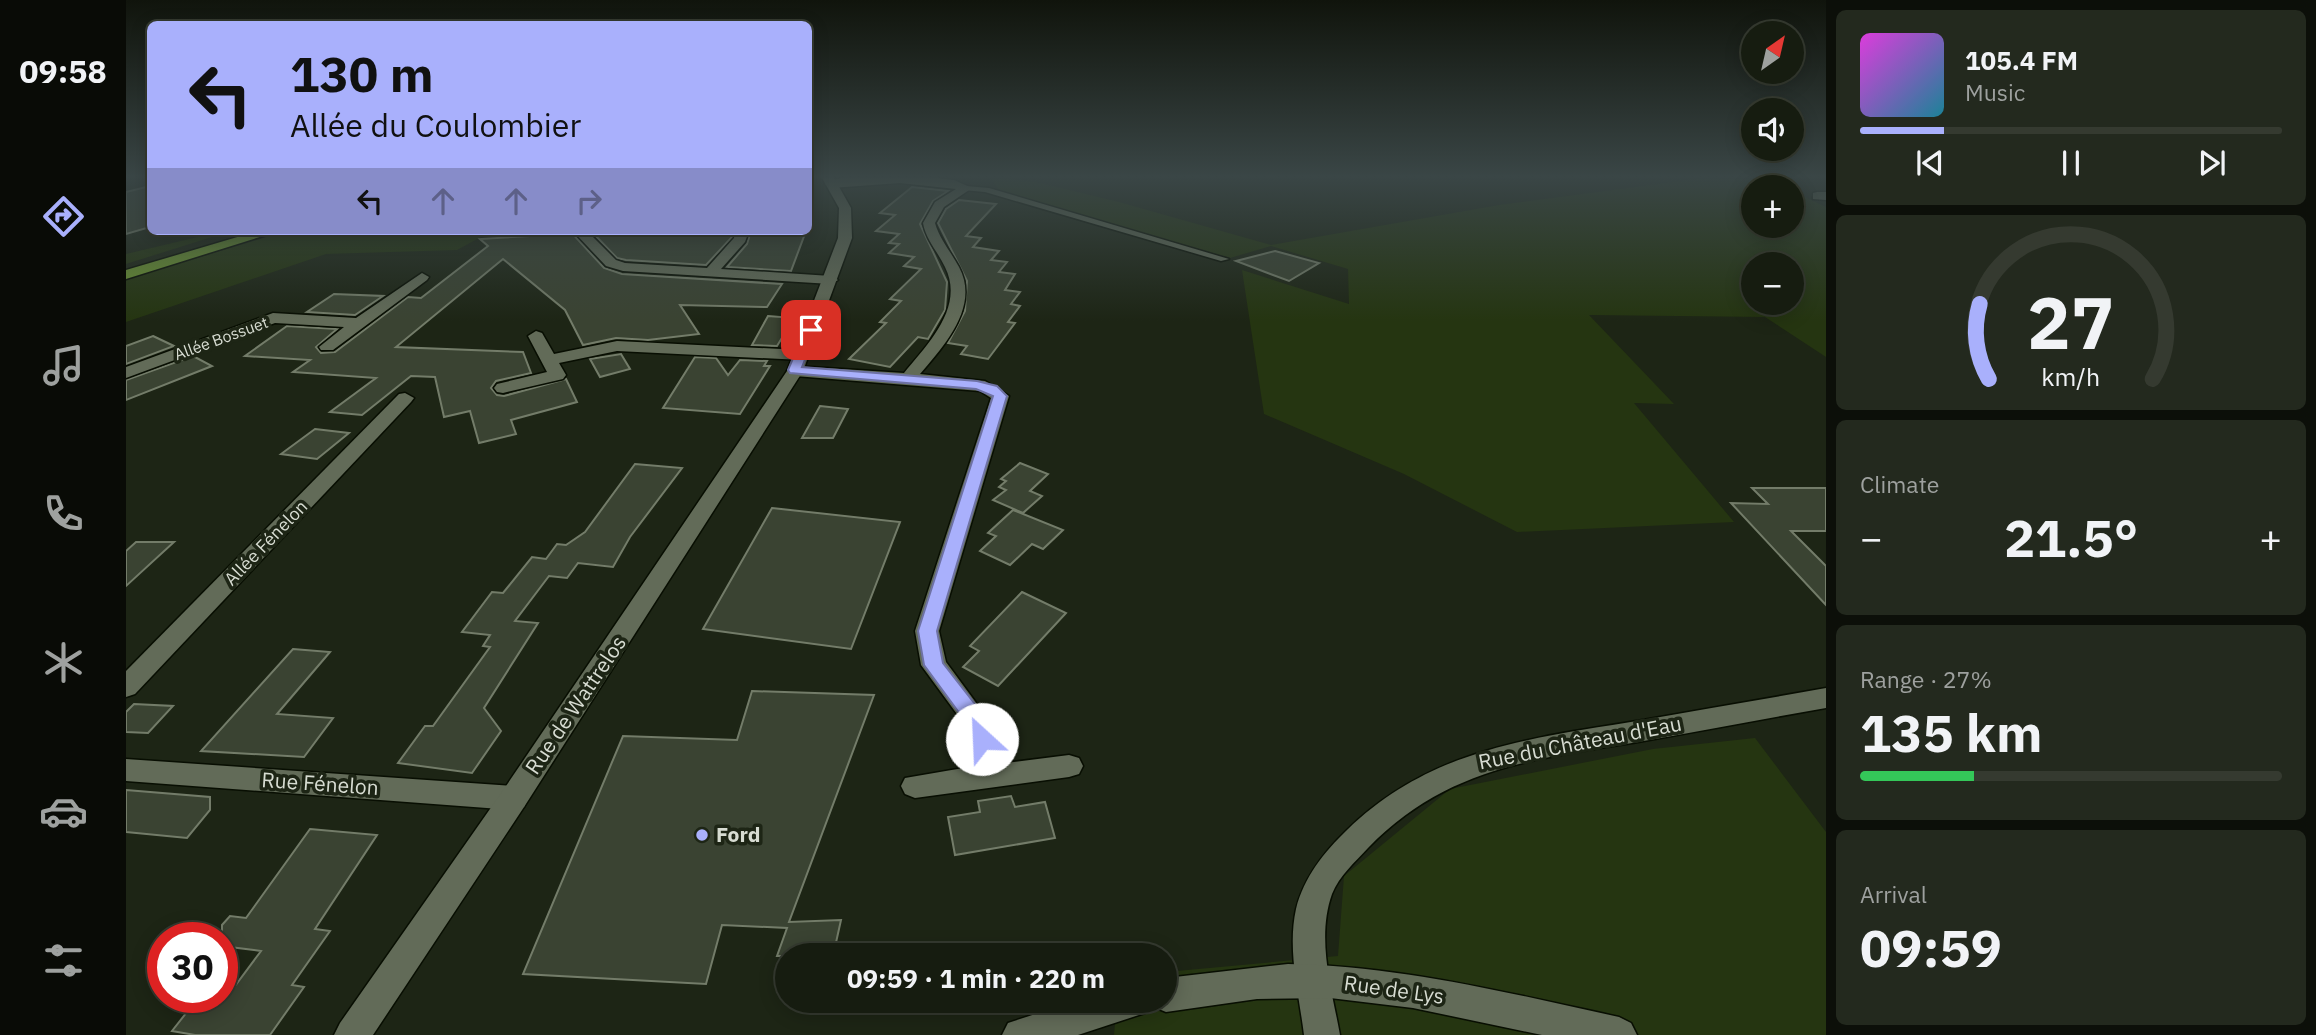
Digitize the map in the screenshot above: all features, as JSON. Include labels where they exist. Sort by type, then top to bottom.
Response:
[{"type":"highway","points":[[126,269],[243,235]]},
{"type":"highway","points":[[126,275],[259,235]]},
{"type":"street","name":"Rue de Wattrelos","points":[[352,1035],[514,798],[798,363],[831,280],[846,224]]},
{"type":"street","points":[[908,378],[948,326],[958,293],[953,267],[931,232],[929,224]]},
{"type":"street","points":[[584,235],[616,265],[831,280]]},
{"type":"street","points":[[710,273],[741,235]]},
{"type":"street","points":[[327,346],[422,277]]},
{"type":"street","name":"Allée Bossuet","points":[[126,373],[273,318],[360,323]]},
{"type":"street","points":[[503,388],[557,375],[536,336]]},
{"type":"street","points":[[549,360],[617,346],[798,363],[985,386],[1000,396],[928,631],[934,665],[978,723],[984,776]]},
{"type":"street","name":"Allée Fénelon","points":[[126,687],[405,398]]},
{"type":"street","name":"Rue du Château d'Eau","points":[[1322,1035],[1314,981],[1311,918],[1317,892],[1330,870],[1383,811],[1446,774],[1507,754],[1826,698]]},
{"type":"street","points":[[915,786],[1069,766]]},
{"type":"street","name":"Rue Fénelon","points":[[126,770],[514,798]]},
{"type":"street","name":"Rue de Lys","points":[[1177,993],[1243,984],[1314,981],[1398,988],[1619,1035]]},
{"type":"street","points":[[1020,1035],[1093,1013]]},
{"type":"lane","points":[[1104,224],[1224,259]]},
{"type":"green space","points":[[1114,224],[1198,224],[1271,245],[1389,224],[1741,224],[1741,238],[1804,238],[1804,224],[1826,224],[1826,357],[1765,317],[1589,315],[1674,404],[1634,403],[1734,522],[1517,532],[1404,474],[1264,414],[1242,270],[1349,304],[1348,269],[1271,246],[1230,258]]},
{"type":"green space","points":[[206,235],[218,235],[126,264],[126,254]]},
{"type":"green space","points":[[274,235],[485,235],[457,250],[326,254],[126,322],[126,279]]},
{"type":"green space","points":[[1755,738],[1826,832],[1826,1035],[1114,1035],[1116,1013],[1177,1013],[1177,971],[1338,956],[1344,876],[1450,789],[1653,749]]},
{"type":"building","points":[[126,224],[147,224],[147,228],[126,234]]},
{"type":"building","points":[[884,224],[920,224],[947,282],[945,310],[928,339],[918,337],[890,367],[849,359],[886,323],[880,322],[901,301],[890,299],[921,269],[904,266],[914,257],[889,253],[899,244],[889,243],[899,234],[876,231]]},
{"type":"building","points":[[939,224],[977,224],[966,236],[981,238],[973,247],[999,251],[991,260],[1007,262],[999,272],[1015,274],[1005,290],[1020,292],[1011,304],[1020,306],[1008,322],[1015,323],[988,359],[961,354],[967,346],[948,343],[965,311],[967,281]]},
{"type":"building","points":[[574,235],[604,268],[622,274],[782,284],[767,307],[680,305],[699,334],[648,340],[616,338],[583,345],[565,310],[503,259],[396,347],[523,352],[531,373],[496,381],[491,388],[497,395],[504,396],[566,379],[577,402],[511,420],[516,434],[479,443],[470,411],[444,417],[435,377],[411,376],[362,415],[330,412],[376,378],[293,372],[310,360],[245,356],[287,326],[337,329],[316,347],[321,353],[335,352],[408,297],[421,298],[488,246],[480,239]]},
{"type":"building","points":[[595,235],[732,235],[706,265],[617,258]]},
{"type":"building","points":[[750,235],[804,235],[791,271],[727,267],[747,244]]},
{"type":"building","points":[[1275,251],[1319,263],[1289,281],[1236,261]]},
{"type":"building","points":[[334,294],[383,296],[355,315],[307,312]]},
{"type":"building","points":[[768,316],[794,318],[777,346],[752,345]]},
{"type":"building","points":[[153,336],[174,346],[126,364],[126,346]]},
{"type":"building","points":[[621,354],[630,369],[600,377],[590,359]]},
{"type":"building","points":[[193,356],[212,366],[126,400],[126,380]]},
{"type":"building","points":[[695,357],[716,358],[728,375],[740,360],[767,361],[764,366],[770,366],[740,414],[663,408]]},
{"type":"building","points":[[820,406],[848,409],[833,438],[802,438]]},
{"type":"building","points":[[315,429],[349,433],[317,459],[281,454]]},
{"type":"building","points":[[1020,463],[1048,474],[1030,491],[1042,496],[1023,513],[993,500],[1006,490],[999,487],[1006,481],[1001,479]]},
{"type":"building","points":[[635,464],[682,468],[630,537],[613,567],[578,563],[567,578],[549,576],[515,621],[538,623],[484,708],[501,731],[472,773],[398,763],[425,726],[433,726],[490,647],[483,646],[490,635],[462,632],[492,592],[503,593],[532,557],[546,559],[557,544],[566,545],[585,532]]},
{"type":"building","points":[[1752,488],[1826,488],[1826,531],[1791,531],[1826,566],[1826,605],[1731,503],[1768,504]]},
{"type":"building","points":[[772,508],[900,522],[851,649],[703,629]]},
{"type":"building","points":[[1013,510],[1063,530],[1043,549],[1032,544],[1010,565],[980,551],[996,536],[988,533]]},
{"type":"building","points":[[136,542],[174,542],[126,586],[126,551]]},
{"type":"building","points":[[1022,592],[1066,613],[998,686],[963,667],[979,651],[970,646]]},
{"type":"building","points":[[293,649],[330,652],[277,714],[333,718],[304,757],[201,751]]},
{"type":"building","name":"Ford","points":[[752,691],[874,695],[789,922],[841,920],[836,943],[782,943],[787,928],[722,925],[706,984],[523,974],[623,736],[737,740]]},
{"type":"building","points":[[134,704],[173,706],[148,733],[126,732],[126,712]]},
{"type":"building","points":[[126,790],[210,797],[210,810],[187,838],[126,832]]},
{"type":"building","points":[[1011,796],[1015,807],[1045,802],[1055,838],[955,855],[948,817],[980,812],[978,801]]},
{"type":"building","points":[[310,829],[377,835],[315,929],[330,931],[292,985],[304,987],[270,1035],[195,1035],[172,1031],[186,1013],[238,1013],[238,982],[261,951],[238,948],[238,922],[225,922],[230,916],[246,918]]},
{"type":"place","name":"Ford","points":[[702,835]]},
{"type":"route","points":[[811,330],[794,370],[985,386],[998,392],[1000,396],[932,610],[928,631],[928,648],[934,665],[978,723],[982,739]]}]
